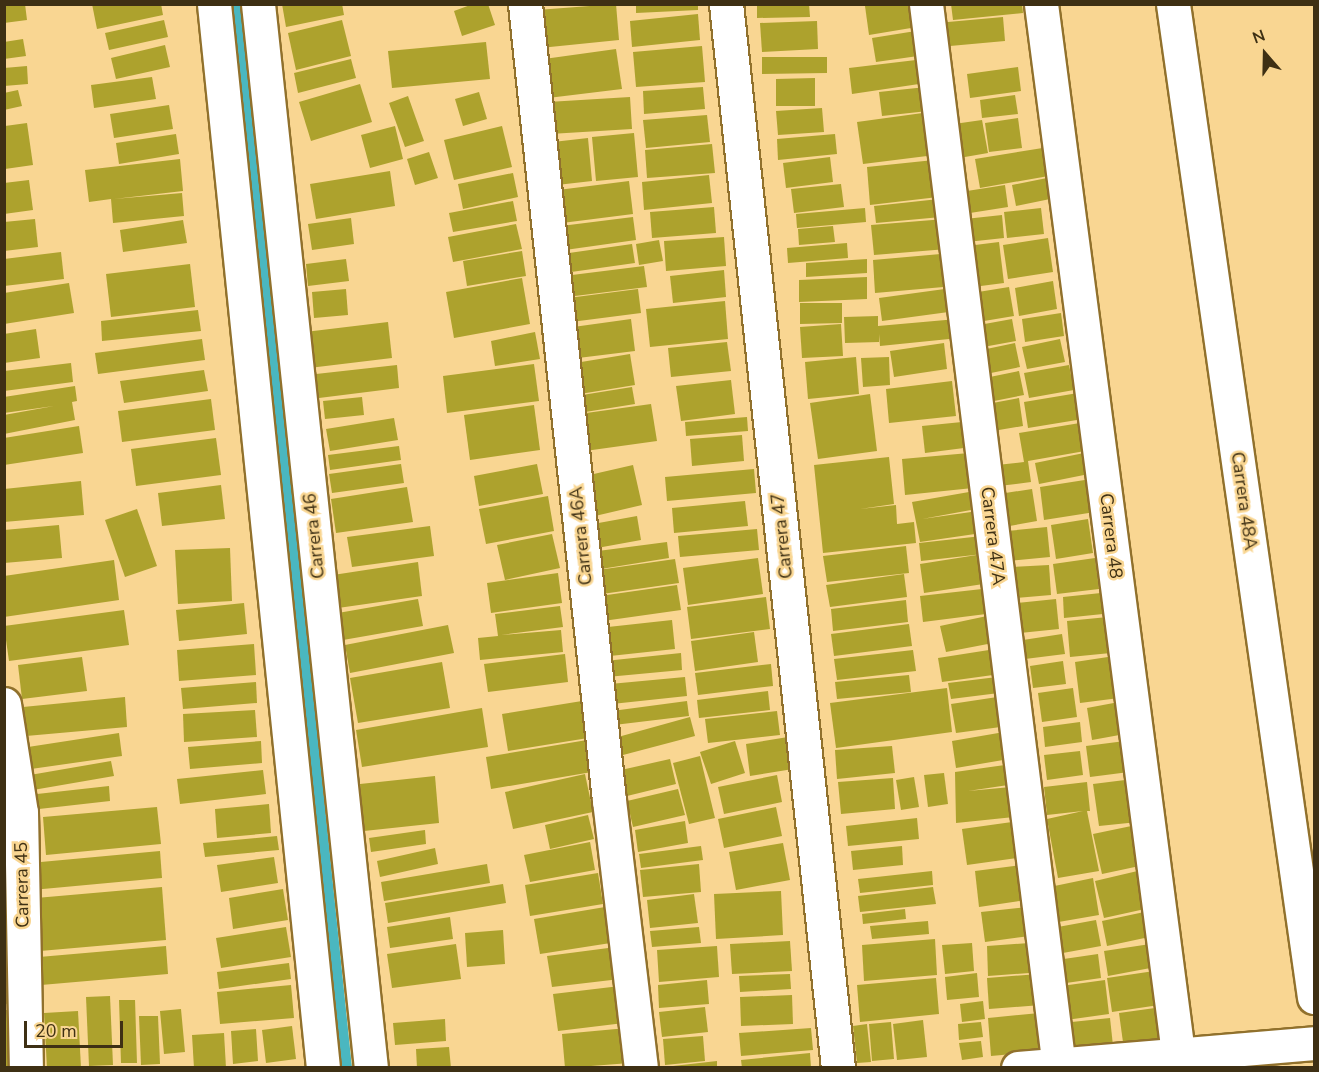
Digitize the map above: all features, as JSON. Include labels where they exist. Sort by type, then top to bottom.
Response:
[{"type":"street","points":[[214,4],[323,1068]]},
{"type":"street","name":"Carrera 46","points":[[258,4],[371,1068]]},
{"type":"street","name":"Carrera 46A","points":[[525,4],[607,789],[641,1068]]},
{"type":"street","name":"Carrera 47","points":[[726,4],[838,1068]]},
{"type":"street","name":"Carrera 47A","points":[[926,4],[1059,1066]]},
{"type":"street","name":"Carrera 48","points":[[1041,4],[1179,1061]]},
{"type":"street","name":"Carrera 48A","points":[[1173,4],[1314,998]]},
{"type":"street","name":"Carrera 45","points":[[4,704],[21,812],[26,1068]]},
{"type":"street","points":[[1018,1068],[1179,1061],[1314,1043]]},
{"type":"building","points":[[4,4],[25,4],[27,20],[4,23]]},
{"type":"building","points":[[92,4],[161,4],[163,15],[97,29]]},
{"type":"building","points":[[282,4],[342,4],[344,15],[286,27]]},
{"type":"building","points":[[473,4],[488,4],[495,25],[462,36],[454,11]]},
{"type":"building","points":[[616,4],[619,40],[540,48],[537,10]]},
{"type":"building","points":[[636,4],[698,4],[698,10],[636,13]]},
{"type":"building","points":[[757,4],[809,4],[810,17],[757,18]]},
{"type":"building","points":[[951,4],[1022,4],[1023,13],[953,20]]},
{"type":"building","points":[[914,5],[917,27],[869,35],[865,6]]},
{"type":"building","points":[[698,14],[700,40],[632,47],[630,21]]},
{"type":"building","points":[[1003,17],[1005,41],[939,47],[937,23]]},
{"type":"building","points":[[164,20],[168,37],[109,50],[105,33]]},
{"type":"building","points":[[342,20],[351,56],[296,70],[288,33]]},
{"type":"building","points":[[817,21],[818,49],[762,52],[760,23]]},
{"type":"building","points":[[922,30],[925,55],[876,62],[872,38]]},
{"type":"building","points":[[23,39],[26,56],[4,59],[4,42]]},
{"type":"building","points":[[486,42],[490,79],[392,88],[388,51]]},
{"type":"building","points":[[165,45],[170,67],[116,79],[111,58]]},
{"type":"building","points":[[702,46],[705,82],[636,87],[633,52]]},
{"type":"building","points":[[616,49],[622,89],[548,98],[544,59]]},
{"type":"building","points":[[762,57],[827,57],[827,73],[762,74]]},
{"type":"building","points":[[351,59],[356,78],[298,93],[294,73]]},
{"type":"building","points":[[916,60],[919,84],[852,94],[849,68]]},
{"type":"building","points":[[27,66],[28,84],[4,86],[4,68]]},
{"type":"building","points":[[1018,67],[1021,91],[970,98],[967,74]]},
{"type":"building","points":[[152,77],[156,99],[94,108],[91,85]]},
{"type":"building","points":[[815,78],[815,106],[776,106],[776,79]]},
{"type":"building","points":[[360,84],[372,122],[311,141],[299,102]]},
{"type":"building","points":[[703,87],[705,109],[644,114],[643,91]]},
{"type":"building","points":[[926,87],[928,111],[882,116],[879,92]]},
{"type":"building","points":[[18,90],[22,106],[4,110],[4,93]]},
{"type":"building","points":[[479,92],[487,119],[463,126],[455,99]]},
{"type":"building","points":[[1015,95],[1018,114],[982,118],[980,100]]},
{"type":"building","points":[[408,96],[424,141],[405,147],[389,103]]},
{"type":"building","points":[[630,97],[632,129],[550,134],[548,102]]},
{"type":"building","points":[[169,105],[173,129],[114,138],[110,114]]},
{"type":"building","points":[[822,108],[824,132],[778,135],[776,111]]},
{"type":"building","points":[[930,112],[935,155],[863,164],[857,122]]},
{"type":"building","points":[[707,115],[710,142],[646,148],[643,120]]},
{"type":"building","points":[[1018,118],[1022,148],[989,152],[985,123]]},
{"type":"building","points":[[982,120],[988,153],[959,158],[954,124]]},
{"type":"building","points":[[27,123],[33,165],[5,169],[5,126]]},
{"type":"building","points":[[395,126],[403,159],[370,168],[361,135]]},
{"type":"building","points":[[502,126],[512,167],[454,180],[444,140]]},
{"type":"building","points":[[634,133],[638,177],[596,181],[592,137]]},
{"type":"building","points":[[176,134],[179,154],[119,164],[116,143]]},
{"type":"building","points":[[835,134],[837,154],[778,160],[777,139]]},
{"type":"building","points":[[588,138],[592,181],[557,185],[553,142]]},
{"type":"building","points":[[712,144],[715,173],[647,178],[645,150]]},
{"type":"building","points":[[1055,146],[1060,174],[980,188],[975,159]]},
{"type":"building","points":[[429,152],[438,178],[415,185],[407,159]]},
{"type":"building","points":[[830,157],[833,182],[786,188],[783,163]]},
{"type":"building","points":[[180,159],[183,191],[114,199],[182,193],[184,216],[113,223],[111,199],[89,202],[85,170]]},
{"type":"building","points":[[934,160],[938,197],[870,205],[867,167]]},
{"type":"building","points":[[390,171],[395,206],[316,219],[310,184]]},
{"type":"building","points":[[513,173],[518,197],[463,209],[458,184]]},
{"type":"building","points":[[709,175],[712,203],[644,210],[642,182]]},
{"type":"building","points":[[1052,177],[1055,198],[1016,206],[1012,185]]},
{"type":"building","points":[[29,180],[33,210],[4,214],[4,183]]},
{"type":"building","points":[[629,181],[633,214],[562,223],[558,190]]},
{"type":"building","points":[[841,184],[844,207],[794,213],[791,189]]},
{"type":"building","points":[[1005,185],[1008,207],[970,213],[967,191]]},
{"type":"building","points":[[939,199],[941,217],[876,223],[874,206]]},
{"type":"building","points":[[513,201],[517,221],[453,232],[449,213]]},
{"type":"building","points":[[714,207],[716,233],[652,238],[650,212]]},
{"type":"building","points":[[865,208],[866,222],[797,228],[796,214]]},
{"type":"building","points":[[1041,208],[1044,234],[1007,238],[1004,212]]},
{"type":"building","points":[[1002,215],[1004,238],[967,242],[965,219]]},
{"type":"building","points":[[633,217],[636,240],[565,250],[561,226]]},
{"type":"building","points":[[351,218],[354,244],[312,250],[308,224]]},
{"type":"building","points":[[35,219],[38,247],[4,251],[4,222]]},
{"type":"building","points":[[945,219],[947,249],[874,255],[871,225]]},
{"type":"building","points":[[183,220],[187,243],[123,252],[120,230]]},
{"type":"building","points":[[516,224],[522,249],[453,262],[448,237]]},
{"type":"building","points":[[833,226],[835,242],[799,245],[798,229]]},
{"type":"building","points":[[724,237],[726,266],[666,271],[664,241]]},
{"type":"building","points":[[1048,238],[1053,272],[1008,279],[1003,245]]},
{"type":"building","points":[[659,240],[663,261],[639,265],[636,244]]},
{"type":"building","points":[[999,242],[1004,283],[973,287],[967,246]]},
{"type":"building","points":[[847,243],[848,258],[788,263],[787,248]]},
{"type":"building","points":[[632,244],[635,263],[564,273],[562,254]]},
{"type":"building","points":[[522,251],[526,276],[467,286],[463,261]]},
{"type":"building","points":[[61,252],[64,279],[4,286],[4,259]]},
{"type":"building","points":[[952,253],[955,286],[875,293],[873,260]]},
{"type":"building","points":[[346,259],[349,281],[308,286],[306,264]]},
{"type":"building","points":[[867,259],[867,273],[806,277],[806,263]]},
{"type":"building","points":[[190,264],[195,307],[111,317],[106,274]]},
{"type":"building","points":[[644,266],[647,287],[567,297],[564,276]]},
{"type":"building","points":[[724,270],[726,297],[673,303],[670,276]]},
{"type":"building","points":[[867,277],[867,299],[799,302],[799,280]]},
{"type":"building","points":[[522,278],[530,324],[454,338],[446,292]]},
{"type":"building","points":[[1053,281],[1057,309],[1019,316],[1015,288]]},
{"type":"building","points":[[69,283],[74,313],[4,324],[4,293]]},
{"type":"building","points":[[1009,287],[1014,316],[978,322],[972,293]]},
{"type":"building","points":[[952,288],[956,311],[882,321],[879,298]]},
{"type":"building","points":[[346,289],[348,315],[314,318],[312,292]]},
{"type":"building","points":[[638,289],[641,313],[571,322],[568,298]]},
{"type":"building","points":[[725,301],[728,339],[650,347],[646,309]]},
{"type":"building","points":[[800,303],[842,303],[842,323],[800,324]]},
{"type":"building","points":[[198,310],[201,331],[102,341],[101,321]]},
{"type":"building","points":[[1061,313],[1064,336],[1025,342],[1022,319]]},
{"type":"building","points":[[878,316],[878,326],[957,319],[959,338],[880,346],[879,334],[879,342],[845,343],[844,317]]},
{"type":"building","points":[[631,319],[635,351],[570,359],[566,328]]},
{"type":"building","points":[[1012,319],[1016,341],[983,347],[979,325]]},
{"type":"building","points":[[388,322],[392,358],[309,368],[305,332]]},
{"type":"building","points":[[841,324],[843,356],[802,358],[800,327]]},
{"type":"building","points":[[36,329],[40,358],[4,363],[4,334]]},
{"type":"building","points":[[535,332],[540,359],[495,366],[491,341]]},
{"type":"building","points":[[202,339],[205,360],[98,374],[95,353]]},
{"type":"building","points":[[1060,339],[1065,362],[1027,369],[1022,347]]},
{"type":"building","points":[[727,342],[731,371],[671,377],[668,348]]},
{"type":"building","points":[[944,343],[947,369],[894,377],[890,351]]},
{"type":"building","points":[[1015,343],[1020,367],[981,375],[977,351]]},
{"type":"building","points":[[630,354],[635,385],[580,394],[575,363]]},
{"type":"building","points":[[856,357],[859,394],[808,399],[805,362]]},
{"type":"building","points":[[889,357],[890,385],[863,387],[861,358]]},
{"type":"building","points":[[71,363],[73,382],[4,391],[4,371]]},
{"type":"building","points":[[534,364],[539,401],[447,413],[443,376]]},
{"type":"building","points":[[397,365],[399,388],[319,398],[316,374]]},
{"type":"building","points":[[1069,365],[1074,390],[1029,398],[1024,373]]},
{"type":"building","points":[[204,370],[208,391],[124,403],[120,381]]},
{"type":"building","points":[[1019,371],[1024,395],[984,403],[980,379]]},
{"type":"building","points":[[731,380],[735,414],[681,421],[676,386]]},
{"type":"building","points":[[952,381],[956,416],[889,423],[886,389]]},
{"type":"building","points":[[75,386],[77,401],[72,402],[75,420],[4,434],[4,415],[54,406],[4,413],[4,397]]},
{"type":"building","points":[[632,387],[635,404],[579,413],[576,396]]},
{"type":"building","points":[[1078,393],[1083,419],[1028,428],[1024,402]]},
{"type":"building","points":[[870,394],[877,451],[818,459],[810,403]]},
{"type":"building","points":[[362,397],[364,415],[325,419],[323,401]]},
{"type":"building","points":[[1019,398],[1023,426],[987,432],[982,405]]},
{"type":"building","points":[[211,399],[215,430],[122,442],[118,411]]},
{"type":"building","points":[[651,404],[657,441],[585,451],[579,414]]},
{"type":"building","points":[[534,405],[540,450],[470,460],[464,415]]},
{"type":"building","points":[[747,417],[748,431],[686,436],[685,422]]},
{"type":"building","points":[[394,418],[398,440],[330,451],[326,429]]},
{"type":"building","points":[[962,422],[964,448],[925,453],[922,426]]},
{"type":"building","points":[[1080,423],[1085,451],[1028,461],[1031,482],[999,486],[997,465],[1024,462],[1019,433]]},
{"type":"building","points":[[79,426],[83,453],[4,465],[4,438]]},
{"type":"building","points":[[742,435],[744,461],[692,466],[690,439]]},
{"type":"building","points":[[216,438],[221,475],[136,486],[131,449]]},
{"type":"building","points":[[399,446],[401,460],[330,470],[328,455]]},
{"type":"building","points":[[969,453],[973,488],[905,495],[902,459]]},
{"type":"building","points":[[1084,453],[1089,474],[1039,484],[1035,463]]},
{"type":"building","points":[[889,457],[894,504],[860,509],[896,505],[897,524],[914,522],[916,543],[823,553],[814,465]]},
{"type":"building","points":[[401,464],[404,483],[332,493],[329,474]]},
{"type":"building","points":[[537,464],[543,494],[479,506],[474,476]]},
{"type":"building","points":[[633,465],[642,505],[595,516],[585,476]]},
{"type":"building","points":[[754,469],[756,493],[667,501],[665,477]]},
{"type":"building","points":[[1091,479],[1095,512],[1044,520],[1040,487]]},
{"type":"building","points":[[81,481],[84,515],[4,522],[4,489]]},
{"type":"building","points":[[221,485],[225,519],[162,526],[158,493]]},
{"type":"building","points":[[407,487],[413,522],[336,533],[331,499]]},
{"type":"building","points":[[1032,489],[1037,521],[1004,527],[999,494]]},
{"type":"building","points":[[969,492],[971,510],[922,519],[971,512],[975,534],[920,542],[912,502]]},
{"type":"building","points":[[548,496],[554,531],[486,544],[479,509]]},
{"type":"building","points":[[745,501],[748,526],[674,533],[672,508]]},
{"type":"building","points":[[137,509],[157,566],[125,577],[105,520]]},
{"type":"building","points":[[637,516],[641,540],[597,548],[593,524]]},
{"type":"building","points":[[1088,519],[1093,553],[1056,559],[1051,525]]},
{"type":"building","points":[[59,525],[62,558],[4,563],[4,530]]},
{"type":"building","points":[[430,526],[434,556],[352,567],[347,537]]},
{"type":"building","points":[[1047,527],[1050,557],[1009,561],[1007,531]]},
{"type":"building","points":[[757,529],[759,550],[680,557],[678,536]]},
{"type":"building","points":[[552,534],[560,568],[505,580],[497,545]]},
{"type":"building","points":[[991,535],[990,583],[924,593],[920,564],[983,554],[921,561],[919,543]]},
{"type":"building","points":[[667,542],[669,558],[601,569],[598,551]]},
{"type":"building","points":[[906,546],[909,573],[827,582],[823,556]]},
{"type":"building","points":[[230,548],[232,601],[178,604],[175,550]]},
{"type":"building","points":[[758,558],[763,594],[688,605],[683,568]]},
{"type":"building","points":[[1095,558],[1099,589],[1057,594],[1053,564]]},
{"type":"building","points":[[675,559],[679,583],[595,595],[591,571]]},
{"type":"building","points":[[114,560],[119,600],[4,617],[4,576]]},
{"type":"building","points":[[418,562],[422,596],[338,608],[333,575]]},
{"type":"building","points":[[1049,565],[1051,595],[1015,598],[1012,567]]},
{"type":"building","points":[[558,573],[562,603],[491,613],[487,583]]},
{"type":"building","points":[[904,574],[907,597],[830,607],[826,585]]},
{"type":"building","points":[[677,585],[681,610],[603,621],[600,596]]},
{"type":"building","points":[[991,588],[994,613],[923,622],[920,596]]},
{"type":"building","points":[[1101,593],[1103,614],[1064,618],[1063,597]]},
{"type":"building","points":[[766,597],[770,629],[691,639],[687,607]]},
{"type":"building","points":[[418,599],[423,626],[343,640],[338,613]]},
{"type":"building","points":[[1056,599],[1059,629],[1020,633],[1017,603]]},
{"type":"building","points":[[906,600],[908,622],[833,631],[831,609]]},
{"type":"building","points":[[244,603],[247,634],[179,641],[176,610]]},
{"type":"building","points":[[560,606],[563,627],[501,635],[561,630],[563,652],[480,660],[478,638],[498,636],[495,614]]},
{"type":"building","points":[[124,610],[129,645],[9,661],[4,626]]},
{"type":"building","points":[[987,616],[993,643],[946,652],[940,626]]},
{"type":"building","points":[[1118,616],[1121,652],[1070,657],[1067,621]]},
{"type":"building","points":[[672,620],[675,649],[610,656],[608,627]]},
{"type":"building","points":[[909,624],[912,646],[834,656],[831,634]]},
{"type":"building","points":[[448,625],[454,653],[350,673],[345,645]]},
{"type":"building","points":[[754,632],[758,662],[695,671],[691,641]]},
{"type":"building","points":[[1062,634],[1065,654],[1025,659],[1023,640]]},
{"type":"building","points":[[254,644],[256,675],[179,681],[177,650]]},
{"type":"building","points":[[913,650],[916,671],[837,680],[834,659]]},
{"type":"building","points":[[989,650],[993,675],[942,682],[938,658]]},
{"type":"building","points":[[681,653],[682,670],[607,677],[605,661]]},
{"type":"building","points":[[565,654],[568,682],[488,692],[484,664]]},
{"type":"building","points":[[1121,655],[1127,697],[1080,703],[1075,662]]},
{"type":"building","points":[[82,657],[87,691],[22,699],[18,665]]},
{"type":"building","points":[[1063,661],[1066,684],[1033,688],[1030,666]]},
{"type":"building","points":[[442,662],[450,708],[358,723],[350,678]]},
{"type":"building","points":[[771,664],[773,686],[698,695],[695,673]]},
{"type":"building","points":[[909,675],[911,692],[837,699],[835,682]]},
{"type":"building","points":[[685,677],[687,696],[612,704],[610,684]]},
{"type":"building","points":[[997,677],[999,693],[951,699],[948,683]]},
{"type":"building","points":[[256,682],[257,703],[183,709],[181,688]]},
{"type":"building","points":[[947,688],[952,732],[836,748],[830,703]]},
{"type":"building","points":[[1073,688],[1077,717],[1042,722],[1038,693]]},
{"type":"building","points":[[768,691],[770,710],[699,718],[697,700]]},
{"type":"building","points":[[1004,696],[1008,726],[956,733],[951,704]]},
{"type":"building","points":[[125,697],[127,727],[26,736],[23,707]]},
{"type":"building","points":[[582,701],[588,738],[508,751],[502,714]]},
{"type":"building","points":[[687,701],[689,716],[614,725],[612,711]]},
{"type":"building","points":[[1119,702],[1125,734],[1092,740],[1087,708]]},
{"type":"building","points":[[482,708],[488,747],[362,767],[356,730]]},
{"type":"building","points":[[255,710],[257,737],[184,742],[183,714]]},
{"type":"building","points":[[777,711],[780,735],[708,743],[705,719]]},
{"type":"building","points":[[690,717],[695,736],[623,755],[618,737]]},
{"type":"building","points":[[1080,722],[1082,742],[1045,747],[1043,727]]},
{"type":"building","points":[[1010,731],[1015,758],[956,768],[952,741]]},
{"type":"building","points":[[119,733],[122,756],[31,769],[28,747]]},
{"type":"building","points":[[788,737],[793,769],[750,776],[746,744]]},
{"type":"building","points":[[587,740],[592,772],[491,789],[486,757]]},
{"type":"building","points":[[261,741],[262,763],[190,769],[188,747]]},
{"type":"building","points":[[735,741],[745,773],[711,784],[700,752]]},
{"type":"building","points":[[1125,741],[1129,772],[1090,777],[1086,746]]},
{"type":"building","points":[[892,746],[895,773],[837,779],[835,750]]},
{"type":"building","points":[[1080,751],[1083,775],[1047,780],[1044,755]]},
{"type":"building","points":[[700,756],[715,818],[689,824],[673,763]]},
{"type":"building","points":[[670,759],[676,784],[627,796],[621,770]]},
{"type":"building","points":[[111,761],[114,776],[33,790],[30,775]]},
{"type":"building","points":[[1012,764],[1015,784],[968,791],[1011,787],[1014,817],[956,823],[955,772]]},
{"type":"building","points":[[263,770],[266,794],[180,804],[177,779]]},
{"type":"building","points":[[944,773],[948,804],[928,807],[924,775]]},
{"type":"building","points":[[585,774],[593,812],[513,829],[505,792]]},
{"type":"building","points":[[777,775],[782,802],[724,814],[718,787]]},
{"type":"building","points":[[435,776],[439,823],[364,831],[360,784]]},
{"type":"building","points":[[914,777],[919,807],[901,810],[896,780]]},
{"type":"building","points":[[893,778],[895,809],[841,814],[838,782]]},
{"type":"building","points":[[1133,779],[1138,822],[1099,826],[1093,784]]},
{"type":"building","points":[[1087,782],[1090,811],[1087,811],[1099,871],[1058,878],[1047,819],[1083,811],[1047,815],[1044,787]]},
{"type":"building","points":[[109,786],[110,801],[39,809],[37,794]]},
{"type":"building","points":[[678,789],[685,815],[633,827],[627,801]]},
{"type":"building","points":[[269,804],[271,833],[217,838],[215,809]]},
{"type":"building","points":[[157,807],[161,844],[46,855],[43,817]]},
{"type":"building","points":[[776,807],[782,836],[724,848],[718,819]]},
{"type":"building","points":[[588,815],[594,839],[550,849],[545,825]]},
{"type":"building","points":[[917,818],[919,839],[848,846],[846,826]]},
{"type":"building","points":[[685,821],[688,843],[638,852],[635,830]]},
{"type":"building","points":[[1012,822],[1017,858],[967,865],[962,829]]},
{"type":"building","points":[[1141,824],[1149,864],[1102,874],[1093,834]]},
{"type":"building","points":[[425,830],[426,844],[371,852],[369,838]]},
{"type":"building","points":[[277,836],[279,850],[205,857],[203,843]]},
{"type":"building","points":[[590,842],[595,870],[530,882],[524,855]]},
{"type":"building","points":[[783,843],[790,880],[736,890],[729,852]]},
{"type":"building","points":[[701,846],[703,860],[641,868],[639,854]]},
{"type":"building","points":[[902,846],[903,865],[853,870],[851,851]]},
{"type":"building","points":[[435,848],[438,864],[380,877],[377,861]]},
{"type":"building","points":[[160,851],[162,878],[32,890],[30,863]]},
{"type":"building","points":[[274,857],[278,883],[221,892],[217,865]]},
{"type":"building","points":[[487,864],[490,883],[384,901],[381,882]]},
{"type":"building","points":[[699,864],[701,892],[643,897],[640,870]]},
{"type":"building","points":[[1022,865],[1026,900],[979,907],[975,871]]},
{"type":"building","points":[[1146,869],[1154,907],[1104,918],[1095,881]]},
{"type":"building","points":[[932,871],[933,885],[860,893],[858,879]]},
{"type":"building","points":[[598,873],[603,904],[530,916],[525,885]]},
{"type":"building","points":[[1093,878],[1099,915],[1047,924],[1040,889]]},
{"type":"building","points":[[503,884],[506,903],[388,923],[385,903]]},
{"type":"building","points":[[162,887],[166,940],[40,951],[36,898]]},
{"type":"building","points":[[933,887],[936,904],[860,912],[858,896]]},
{"type":"building","points":[[283,889],[288,920],[233,929],[229,898]]},
{"type":"building","points":[[781,891],[783,935],[716,939],[714,894]]},
{"type":"building","points":[[694,894],[698,923],[650,928],[647,900]]},
{"type":"building","points":[[611,906],[617,942],[540,954],[534,919]]},
{"type":"building","points":[[1027,907],[1030,936],[985,942],[981,912]]},
{"type":"building","points":[[905,909],[906,919],[863,924],[862,914]]},
{"type":"building","points":[[1149,911],[1154,936],[1107,946],[1102,921]]},
{"type":"building","points":[[450,917],[453,939],[390,948],[387,927]]},
{"type":"building","points":[[1096,920],[1101,946],[1052,955],[1047,929]]},
{"type":"building","points":[[928,921],[929,934],[872,939],[870,926]]},
{"type":"building","points":[[286,927],[291,957],[221,968],[216,938]]},
{"type":"building","points":[[699,927],[701,943],[652,947],[650,931]]},
{"type":"building","points":[[503,930],[505,964],[467,967],[465,933]]},
{"type":"building","points":[[935,939],[937,975],[864,981],[862,945]]},
{"type":"building","points":[[790,941],[792,971],[732,974],[730,944]]},
{"type":"building","points":[[1042,942],[1043,972],[988,976],[987,946]]},
{"type":"building","points":[[972,943],[974,971],[945,974],[942,945]]},
{"type":"building","points":[[1157,943],[1161,966],[1108,976],[1104,951]]},
{"type":"building","points":[[456,944],[461,979],[392,988],[387,954]]},
{"type":"building","points":[[166,946],[168,974],[41,985],[39,957]]},
{"type":"building","points":[[717,946],[719,977],[659,982],[657,950]]},
{"type":"building","points":[[616,947],[620,979],[552,987],[547,956]]},
{"type":"building","points":[[1098,954],[1101,978],[1052,985],[1050,961]]},
{"type":"building","points":[[289,963],[291,979],[219,989],[217,972]]},
{"type":"building","points":[[1161,970],[1166,1004],[1112,1012],[1107,978]]},
{"type":"building","points":[[977,973],[979,997],[947,1000],[945,977]]},
{"type":"building","points":[[790,974],[791,989],[740,992],[739,976]]},
{"type":"building","points":[[1039,974],[1041,1005],[989,1009],[987,978]]},
{"type":"building","points":[[936,978],[939,1014],[860,1022],[857,985]]},
{"type":"building","points":[[707,980],[709,1004],[659,1008],[658,985]]},
{"type":"building","points":[[1105,980],[1109,1014],[1059,1021],[1054,987]]},
{"type":"building","points":[[291,985],[294,1018],[220,1024],[217,992]]},
{"type":"building","points":[[620,986],[624,1023],[558,1031],[553,994]]},
{"type":"building","points":[[17,988],[18,1004],[4,1004],[4,989]]},
{"type":"building","points":[[792,995],[793,1024],[741,1026],[740,997]]},
{"type":"building","points":[[110,996],[113,1065],[89,1066],[86,997]]},
{"type":"building","points":[[119,1000],[135,1000],[137,1063],[121,1063]]},
{"type":"building","points":[[983,1001],[985,1019],[962,1022],[960,1004]]},
{"type":"building","points":[[705,1007],[708,1032],[662,1037],[659,1012]]},
{"type":"building","points":[[1155,1008],[1160,1052],[1125,1057],[1119,1013]]},
{"type":"building","points":[[181,1009],[185,1052],[164,1054],[160,1011]]},
{"type":"building","points":[[4,1010],[13,1010],[14,1068],[4,1068]]},
{"type":"building","points":[[78,1011],[81,1068],[47,1068],[44,1013]]},
{"type":"building","points":[[1050,1012],[1053,1050],[991,1056],[988,1018]]},
{"type":"building","points":[[139,1016],[158,1016],[160,1064],[141,1065]]},
{"type":"building","points":[[1110,1018],[1114,1055],[1066,1060],[1062,1023]]},
{"type":"building","points":[[445,1019],[446,1041],[395,1045],[393,1023]]},
{"type":"building","points":[[923,1020],[927,1057],[897,1060],[893,1024]]},
{"type":"building","points":[[891,1022],[894,1059],[872,1061],[869,1024]]},
{"type":"building","points":[[981,1022],[983,1037],[959,1040],[958,1024]]},
{"type":"building","points":[[867,1024],[871,1062],[857,1063],[853,1026]]},
{"type":"building","points":[[292,1026],[296,1059],[266,1063],[262,1030]]},
{"type":"building","points":[[627,1028],[630,1063],[565,1068],[562,1034]]},
{"type":"building","points":[[811,1028],[813,1050],[741,1056],[739,1033]]},
{"type":"building","points":[[256,1029],[258,1061],[233,1064],[231,1031]]},
{"type":"building","points":[[224,1033],[226,1068],[194,1068],[192,1035]]},
{"type":"building","points":[[703,1036],[705,1061],[665,1065],[663,1039]]},
{"type":"building","points":[[981,1041],[983,1057],[962,1060],[959,1043]]},
{"type":"building","points":[[449,1047],[451,1068],[417,1068],[416,1049]]},
{"type":"building","points":[[810,1053],[811,1068],[742,1068],[741,1060]]},
{"type":"building","points":[[717,1061],[717,1068],[674,1068],[673,1066]]},
{"type":"waterway","points":[[237,4],[347,1068]]}]
